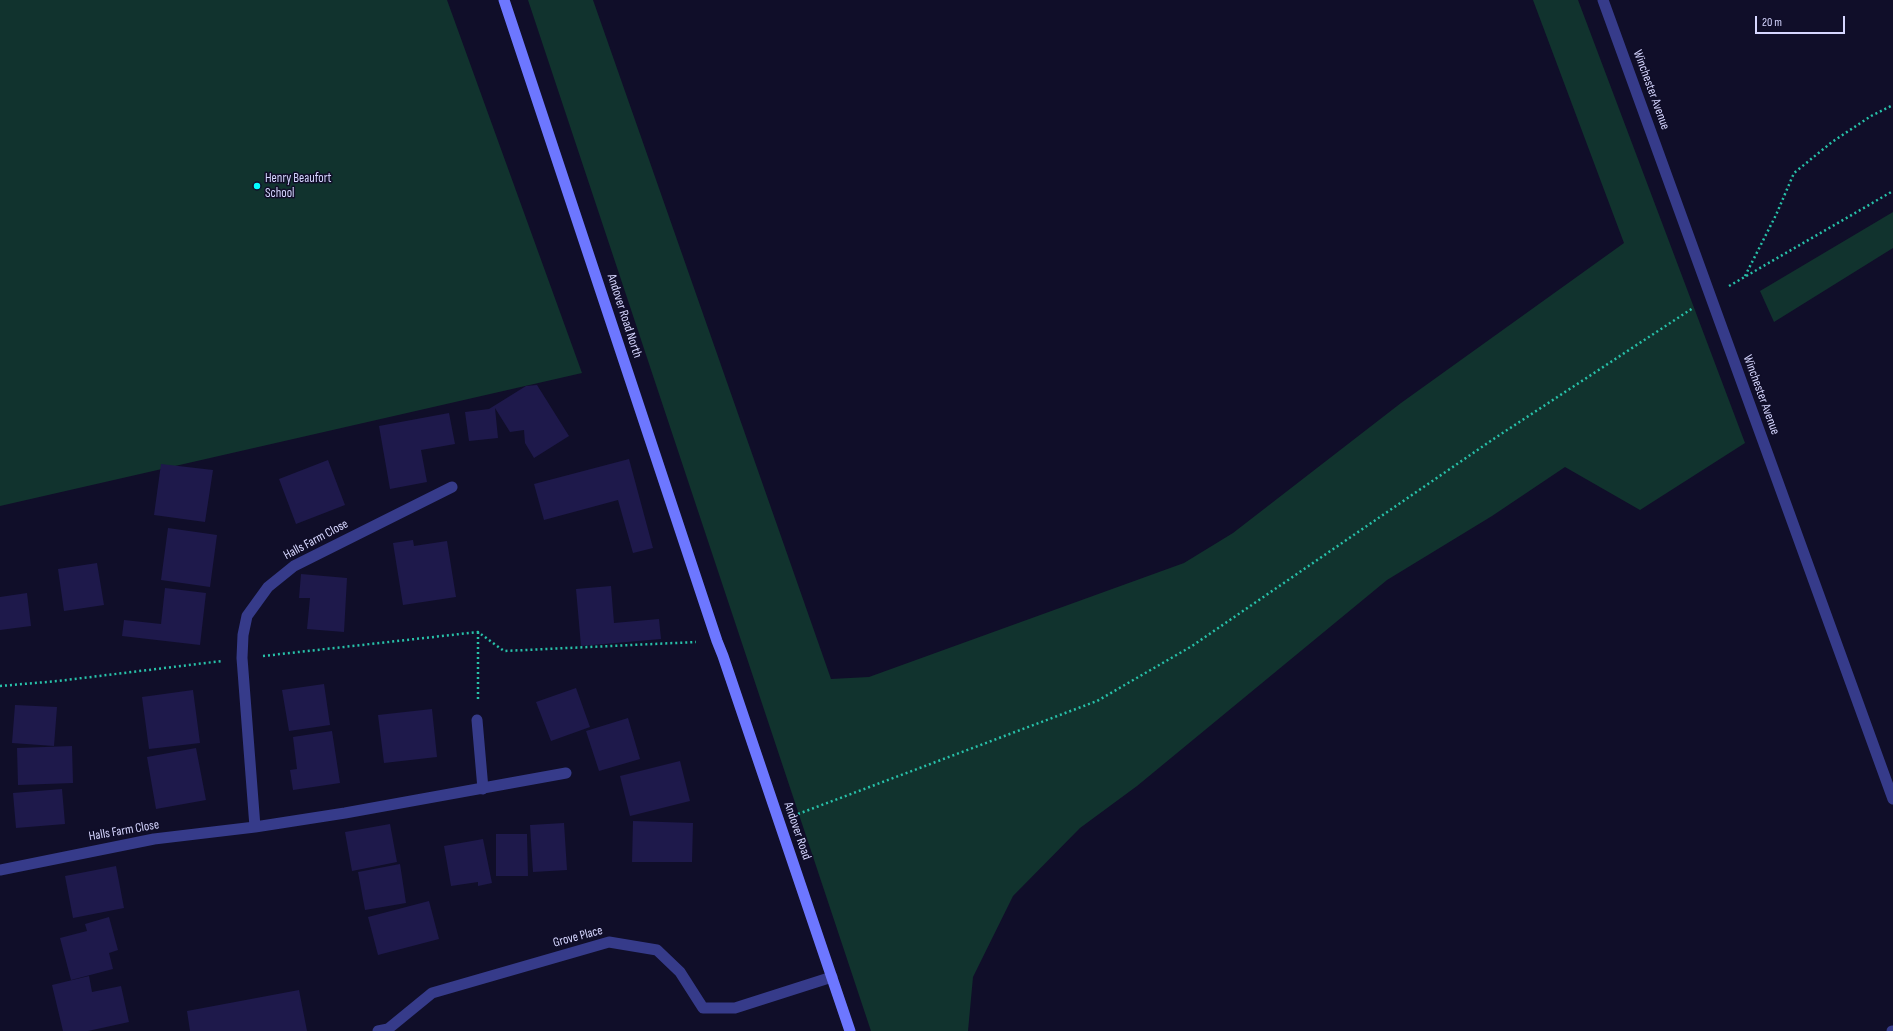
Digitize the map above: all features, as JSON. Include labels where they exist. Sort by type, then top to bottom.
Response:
[{"type":"main road","name":"Andover Road North","points":[[504,0],[717,641]]},
{"type":"main road","name":"Andover Road","points":[[717,641],[850,1031]]},
{"type":"street","name":"Winchester Avenue","points":[[1603,0],[1893,799]]},
{"type":"street","name":"Halls Farm Close","points":[[255,828],[242,658],[243,635],[247,616],[268,587],[294,566],[452,487]]},
{"type":"street","points":[[477,720],[483,789]]},
{"type":"street","name":"Halls Farm Close","points":[[0,870],[154,839],[255,828],[483,789],[566,773]]},
{"type":"street","name":"Grove Place","points":[[385,1030],[432,993],[609,942],[657,950],[680,972],[703,1008],[735,1008],[832,977]]},
{"type":"path","points":[[1744,277],[1776,215],[1794,173],[1832,142],[1871,116],[1893,105]]},
{"type":"path","points":[[779,822],[1097,700],[1192,646],[1494,438],[1711,296],[1893,191]]},
{"type":"path","points":[[477,720],[478,632]]},
{"type":"path","points":[[0,686],[58,681],[242,658],[478,632],[504,651],[717,641]]},
{"type":"green space","name":"Henry Beaufort School","points":[[0,0],[447,0],[582,373],[0,506]]},
{"type":"green space","points":[[528,0],[593,0],[831,679],[869,677],[1184,563],[1233,533],[1401,403],[1624,243],[1533,0],[1578,0],[1745,443],[1640,510],[1565,467],[1492,516],[1387,580],[1137,786],[1080,828],[1013,896],[973,977],[968,1031],[871,1031]]},
{"type":"green space","points":[[1893,212],[1893,248],[1774,322],[1760,291]]},
{"type":"building","points":[[537,385],[569,436],[534,458],[525,443],[524,430],[510,432],[495,408],[498,438],[469,441],[465,412],[489,409],[526,386]]},
{"type":"building","points":[[449,413],[455,444],[421,450],[427,482],[390,489],[379,426]]},
{"type":"building","points":[[629,459],[653,548],[633,553],[618,500],[544,520],[534,484]]},
{"type":"building","points":[[328,460],[345,505],[296,524],[279,479]]},
{"type":"building","points":[[161,464],[213,470],[205,522],[154,515]]},
{"type":"building","points":[[168,528],[217,535],[210,587],[161,580]]},
{"type":"building","points":[[413,540],[414,546],[447,541],[456,597],[403,605],[393,543]]},
{"type":"building","points":[[97,563],[104,605],[64,611],[58,569]]},
{"type":"building","points":[[301,574],[347,578],[344,632],[307,629],[310,598],[299,598]]},
{"type":"building","points":[[611,586],[614,623],[659,619],[661,639],[581,646],[576,589]]},
{"type":"building","points":[[165,588],[206,593],[200,645],[122,636],[124,620],[161,624]]},
{"type":"building","points":[[27,593],[31,626],[0,630],[0,597]]},
{"type":"building","points":[[324,684],[330,725],[289,731],[282,690]]},
{"type":"building","points":[[576,688],[590,727],[551,741],[536,702]]},
{"type":"building","points":[[193,690],[200,743],[149,749],[142,697]]},
{"type":"building","points":[[15,705],[57,707],[54,746],[12,743]]},
{"type":"building","points":[[432,709],[437,757],[384,763],[378,715]]},
{"type":"building","points":[[628,718],[640,759],[599,771],[586,731]]},
{"type":"building","points":[[332,731],[340,783],[293,790],[290,770],[297,769],[293,737]]},
{"type":"building","points":[[72,746],[73,783],[18,785],[17,748]]},
{"type":"building","points":[[196,748],[206,800],[156,809],[147,757]]},
{"type":"building","points":[[680,761],[690,801],[630,816],[620,776]]},
{"type":"building","points":[[62,789],[65,824],[16,828],[13,793]]},
{"type":"building","points":[[633,821],[693,823],[692,862],[632,862]]},
{"type":"building","points":[[564,823],[567,870],[533,872],[530,825]]},
{"type":"building","points":[[390,824],[397,862],[352,871],[345,832]]},
{"type":"building","points":[[496,834],[527,834],[528,876],[496,876]]},
{"type":"building","points":[[483,839],[492,883],[478,886],[478,882],[451,886],[444,846]]},
{"type":"building","points":[[400,864],[406,903],[365,910],[358,872]]},
{"type":"building","points":[[116,866],[124,908],[73,918],[65,876]]},
{"type":"building","points":[[429,901],[439,939],[378,955],[368,917]]},
{"type":"building","points":[[109,917],[118,950],[109,953],[113,969],[71,980],[60,938],[87,931],[85,924]]},
{"type":"building","points":[[89,976],[92,992],[121,986],[129,1022],[88,1031],[63,1031],[52,985]]},
{"type":"building","points":[[299,990],[307,1031],[190,1031],[187,1011]]},
{"type":"place","name":"Henry Beaufort School","points":[[257,186]]}]
